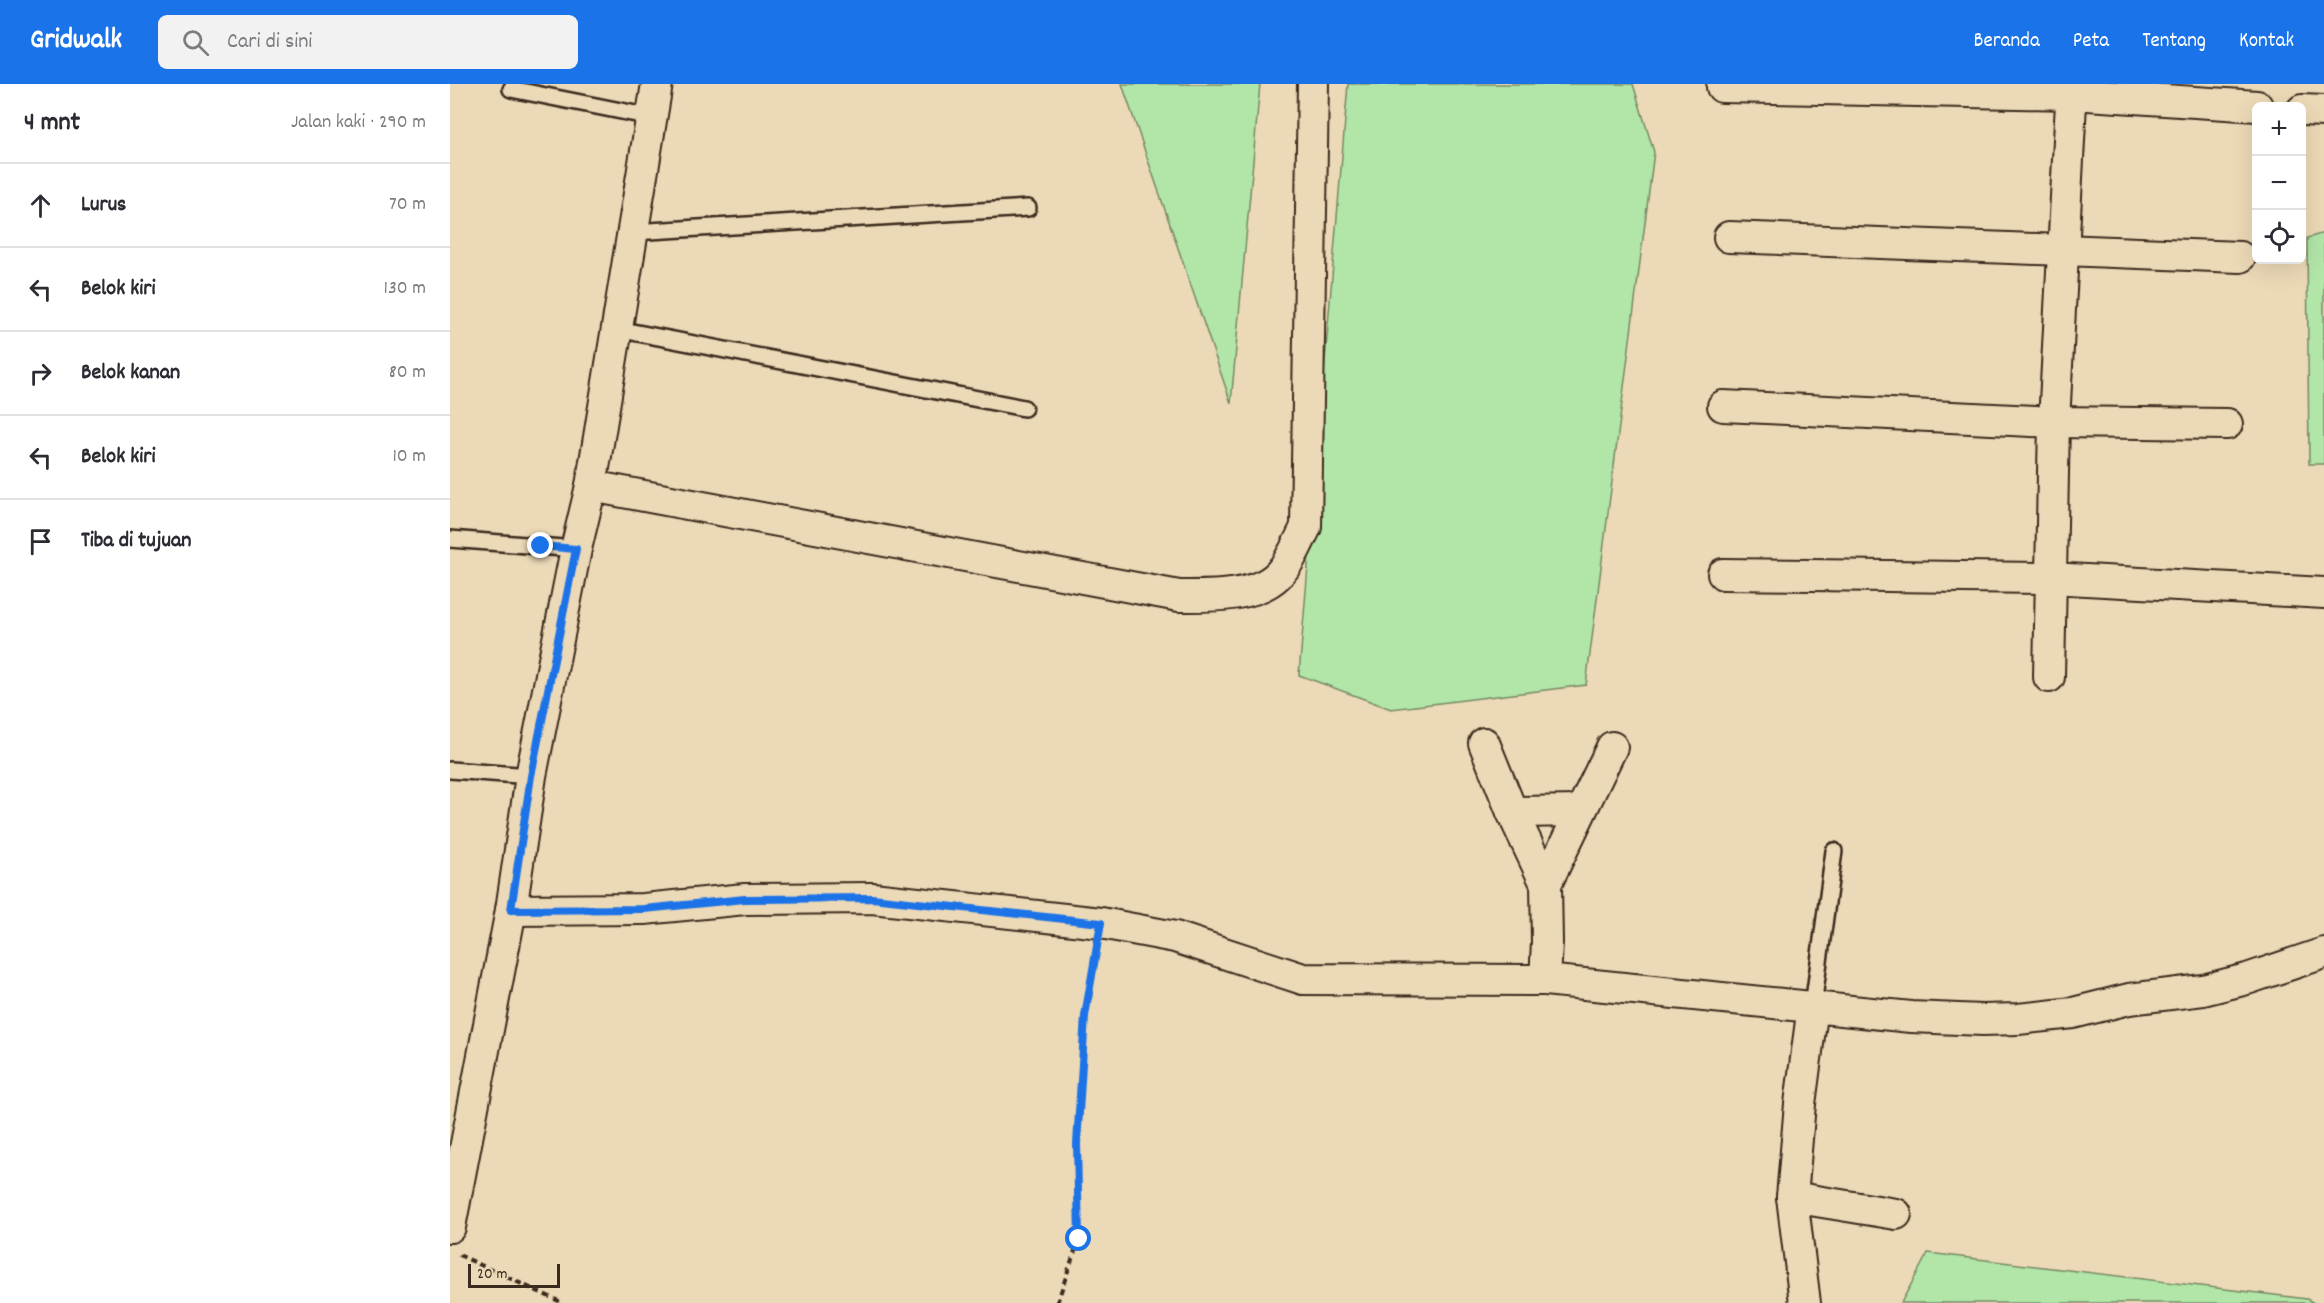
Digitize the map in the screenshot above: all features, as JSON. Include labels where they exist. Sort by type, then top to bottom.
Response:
[{"type":"street","points":[[450,1227],[511,910],[531,776],[576,549],[591,486],[657,84]]},
{"type":"street","points":[[591,486],[1179,596],[1222,596],[1253,589],[1277,576],[1294,552],[1306,527],[1313,84]]},
{"type":"street","points":[[1722,87],[2072,89],[2252,106]]},
{"type":"street","points":[[2049,677],[2054,422],[2072,89]]},
{"type":"street","points":[[2306,110],[2324,111]]},
{"type":"street","points":[[1729,237],[2240,257]]},
{"type":"street","points":[[1723,406],[2054,422],[2227,424]]},
{"type":"street","points":[[1723,574],[2050,578],[2324,593]]},
{"type":"street","points":[[1484,743],[1512,812],[1546,884],[1545,980]]},
{"type":"street","points":[[1546,884],[1612,747]]},
{"type":"street","points":[[1512,812],[1580,811]]},
{"type":"street","points":[[511,910],[644,909],[745,899],[872,898],[1101,923],[1174,937],[1303,979],[1545,980],[1911,1017],[1983,1020],[2073,1013],[2129,999],[2226,986],[2324,952]]},
{"type":"street","points":[[1805,1303],[1792,1197],[1800,1104],[1813,1006]]},
{"type":"street","points":[[1792,1197],[1896,1215]]},
{"type":"lane","points":[[511,89],[651,117]]},
{"type":"lane","points":[[633,232],[1028,208]]},
{"type":"lane","points":[[617,329],[1024,408]]},
{"type":"lane","points":[[450,539],[576,549]]},
{"type":"lane","points":[[450,770],[531,776]]},
{"type":"lane","points":[[1813,1006],[1834,851]]},
{"type":"path","points":[[1057,1303],[1079,1239],[1077,1144],[1085,1016],[1101,923]]},
{"type":"path","points":[[450,1251],[562,1303]]},
{"type":"green space","points":[[1122,84],[1260,84],[1231,403]]},
{"type":"green space","points":[[1348,84],[1633,84],[1654,152],[1586,685],[1391,709],[1299,675]]},
{"type":"green space","points":[[2324,233],[2324,464],[2309,464],[2307,238]]},
{"type":"green space","points":[[1928,1253],[2307,1299],[2314,1303],[1901,1303]]},
{"type":"route","points":[[541,546],[576,549],[531,776],[511,910],[644,909],[745,899],[872,898],[1101,923],[1085,1016],[1077,1144],[1079,1239]]}]
